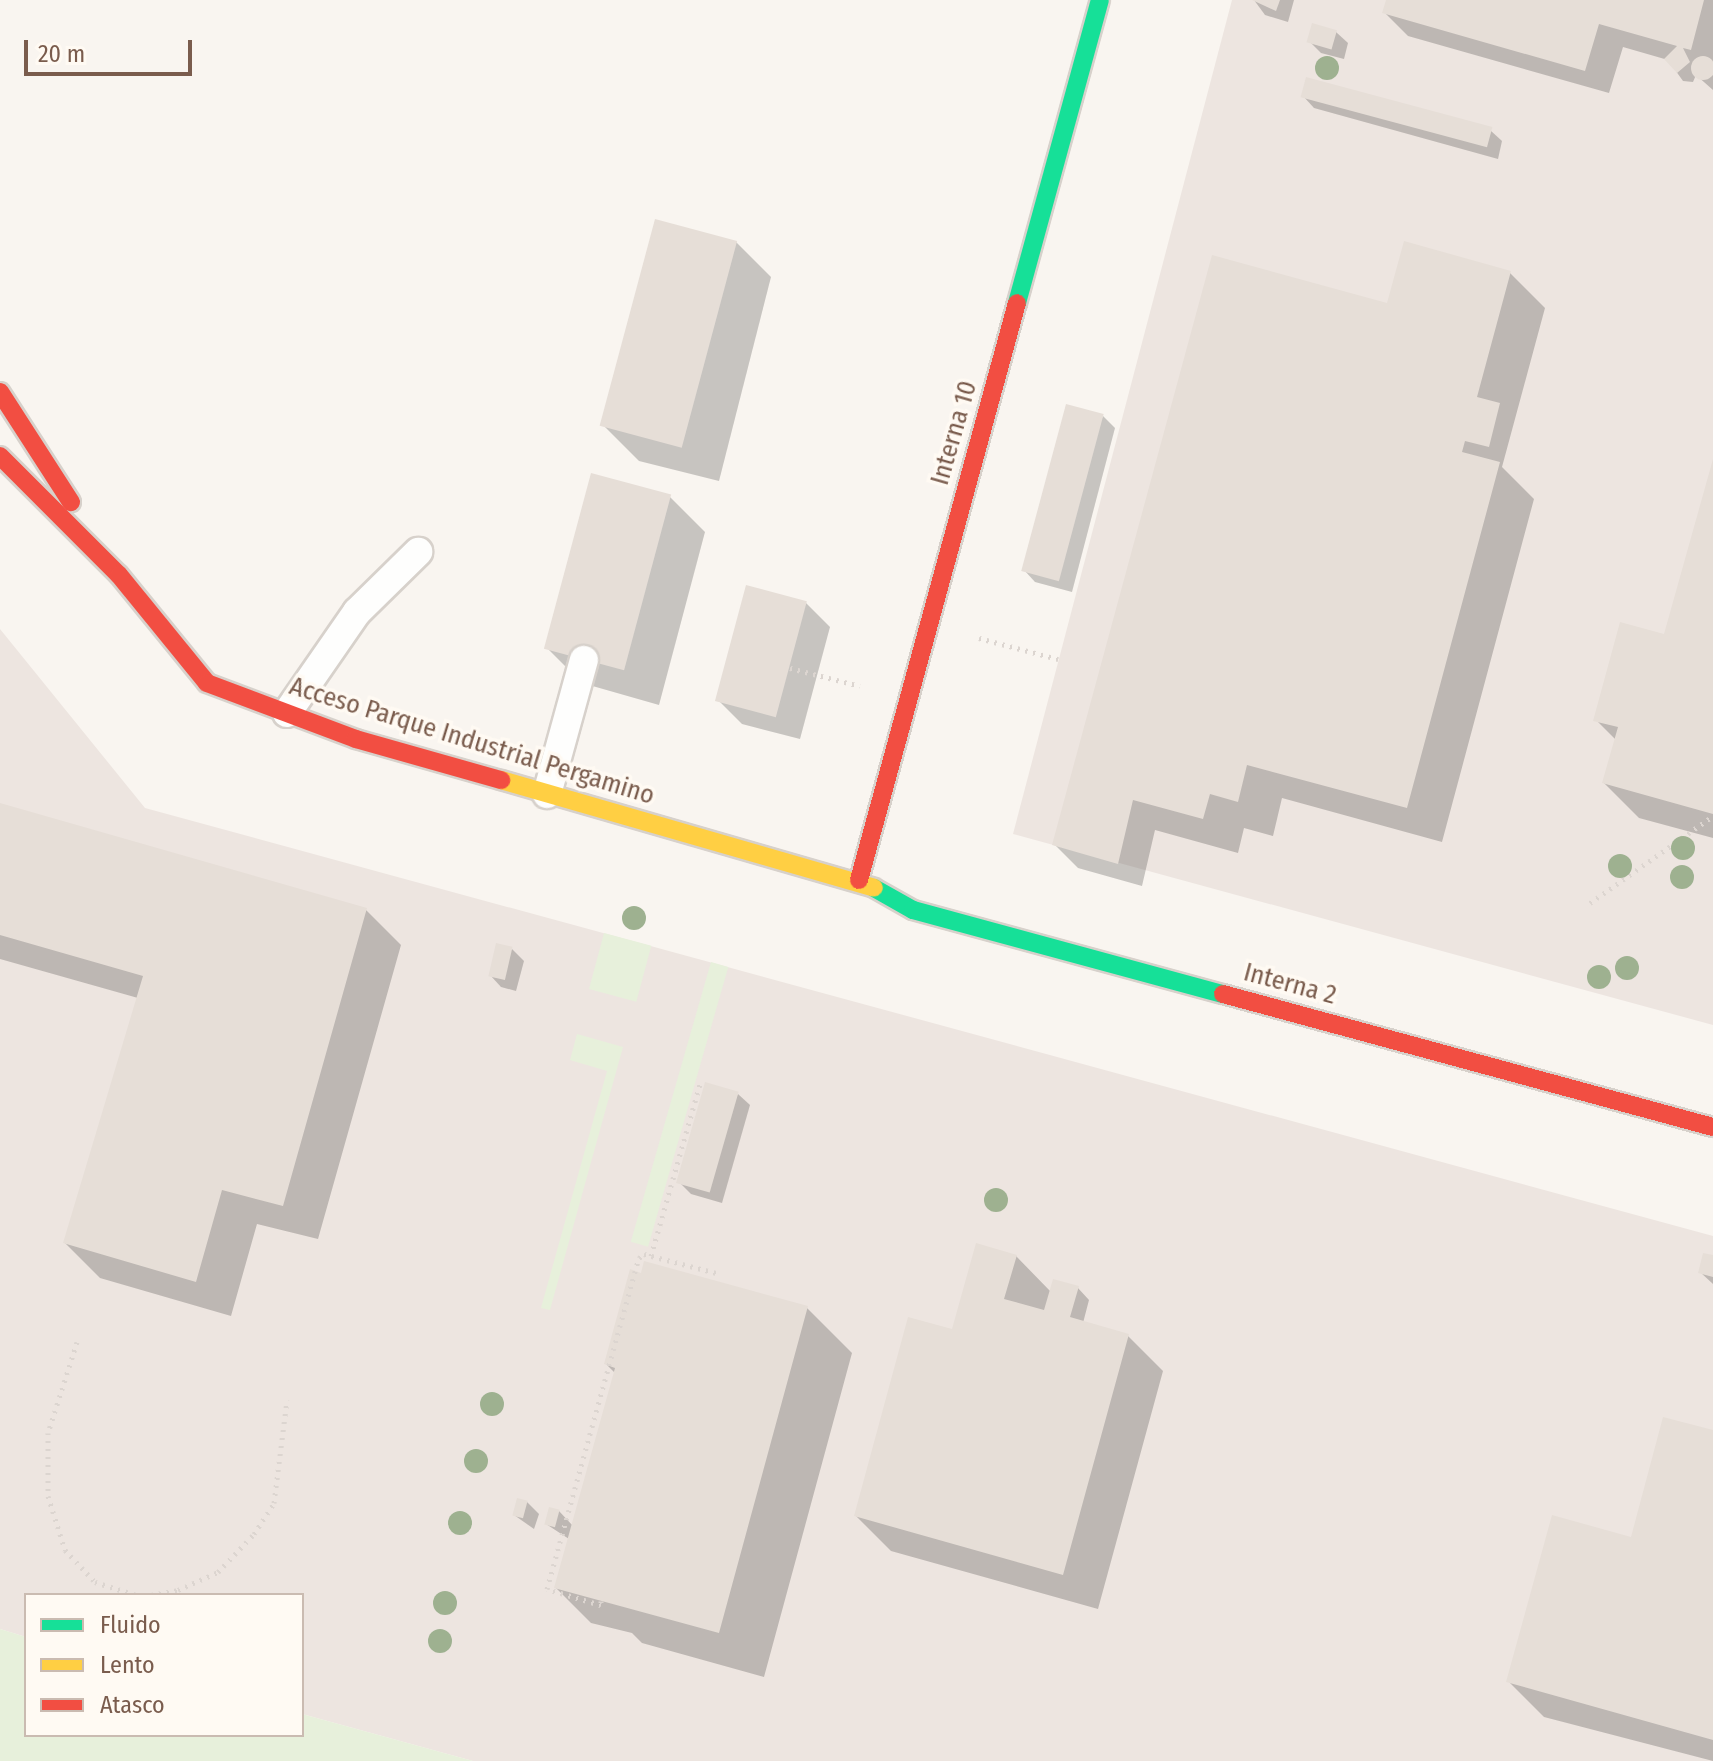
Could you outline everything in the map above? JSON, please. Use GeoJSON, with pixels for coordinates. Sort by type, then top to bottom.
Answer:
{"type":"FeatureCollection","features":[{"type":"Feature","properties":{"kind":"street","name":"Interna 10"},"geometry":{"type":"LineString","coordinates":[[859,880],[1100,0]]}},
{"type":"Feature","properties":{"kind":"street","name":"Acceso Parque Industrial Pergamino"},"geometry":{"type":"LineString","coordinates":[[0,392],[119,575]]}},
{"type":"Feature","properties":{"kind":"street","name":"Acceso Parque Industrial Pergamino"},"geometry":{"type":"LineString","coordinates":[[0,456],[119,575],[207,683],[287,713],[547,794],[859,880]]}},
{"type":"Feature","properties":{"kind":"street","name":"Interna 2"},"geometry":{"type":"LineString","coordinates":[[859,880],[913,910],[1713,1127]]}},
{"type":"Feature","properties":{"kind":"lane"},"geometry":{"type":"LineString","coordinates":[[287,713],[357,612],[418,552]]}},
{"type":"Feature","properties":{"kind":"lane"},"geometry":{"type":"LineString","coordinates":[[547,794],[584,660]]}},
{"type":"Feature","properties":{"kind":"path"},"geometry":{"type":"LineString","coordinates":[[927,625],[1058,659]]}},
{"type":"Feature","properties":{"kind":"path"},"geometry":{"type":"LineString","coordinates":[[790,668],[907,699]]}},
{"type":"Feature","properties":{"kind":"path"},"geometry":{"type":"LineString","coordinates":[[1590,903],[1713,816]]}},
{"type":"Feature","properties":{"kind":"path"},"geometry":{"type":"LineString","coordinates":[[651,1256],[701,1081]]}},
{"type":"Feature","properties":{"kind":"path"},"geometry":{"type":"LineString","coordinates":[[601,1601],[601,1605],[547,1589],[639,1258],[651,1256],[720,1274]]}},
{"type":"Feature","properties":{"kind":"path"},"geometry":{"type":"LineString","coordinates":[[77,1342],[48,1433],[48,1496],[65,1550],[95,1582],[130,1593]]}},
{"type":"Feature","properties":{"kind":"path"},"geometry":{"type":"LineString","coordinates":[[162,1593],[178,1590],[218,1572],[254,1534],[274,1503],[287,1400]]}},
{"type":"Feature","properties":{"kind":"shaded area"},"geometry":{"type":"Polygon","coordinates":[[[1232,0],[1713,0],[1713,1025],[1013,834],[1232,0]]]}},
{"type":"Feature","properties":{"kind":"shaded area"},"geometry":{"type":"Polygon","coordinates":[[[0,629],[145,808],[1713,1236],[1713,1761],[473,1761],[304,1715],[304,1593],[24,1593],[24,1636],[0,1629],[0,629]]]}},
{"type":"Feature","properties":{"kind":"green space"},"geometry":{"type":"Polygon","coordinates":[[[604,933],[651,946],[636,1002],[589,989],[604,933]]]}},
{"type":"Feature","properties":{"kind":"green space"},"geometry":{"type":"Polygon","coordinates":[[[711,962],[728,967],[648,1247],[631,1242],[711,962]]]}},
{"type":"Feature","properties":{"kind":"green space"},"geometry":{"type":"Polygon","coordinates":[[[577,1034],[623,1047],[550,1310],[541,1308],[607,1071],[570,1060],[577,1034]]]}},
{"type":"Feature","properties":{"kind":"green space"},"geometry":{"type":"Polygon","coordinates":[[[0,1629],[24,1636],[24,1737],[304,1737],[304,1715],[473,1761],[0,1761],[0,1629]]]}},
{"type":"Feature","properties":{"kind":"building"},"geometry":{"type":"Polygon","coordinates":[[[1252,0],[1280,0],[1276,11],[1252,0]]]}},
{"type":"Feature","properties":{"kind":"building"},"geometry":{"type":"Polygon","coordinates":[[[1386,0],[1704,0],[1691,50],[1683,48],[1690,62],[1677,73],[1664,59],[1677,46],[1599,24],[1585,71],[1382,13],[1386,0]]]}},
{"type":"Feature","properties":{"kind":"building"},"geometry":{"type":"Polygon","coordinates":[[[1312,23],[1337,30],[1331,49],[1306,42],[1312,23]]]}},
{"type":"Feature","properties":{"kind":"building"},"geometry":{"type":"Polygon","coordinates":[[[1703,56],[1712,59],[1712,77],[1703,80],[1694,77],[1691,68],[1694,59],[1703,56]]]}},
{"type":"Feature","properties":{"kind":"building"},"geometry":{"type":"Polygon","coordinates":[[[1306,77],[1492,127],[1487,147],[1301,97],[1306,77]]]}},
{"type":"Feature","properties":{"kind":"building"},"geometry":{"type":"Polygon","coordinates":[[[655,219],[737,241],[682,448],[600,426],[655,219]]]}},
{"type":"Feature","properties":{"kind":"building"},"geometry":{"type":"Polygon","coordinates":[[[1404,241],[1511,271],[1477,397],[1500,403],[1489,447],[1465,441],[1462,452],[1500,462],[1407,808],[1247,765],[1238,802],[1210,794],[1203,819],[1133,800],[1118,864],[1052,845],[1212,255],[1387,303],[1404,241]]]}},
{"type":"Feature","properties":{"kind":"building"},"geometry":{"type":"Polygon","coordinates":[[[1066,404],[1104,414],[1059,581],[1021,571],[1066,404]]]}},
{"type":"Feature","properties":{"kind":"building"},"geometry":{"type":"Polygon","coordinates":[[[1713,459],[1713,814],[1602,783],[1618,727],[1593,721],[1620,622],[1664,634],[1713,459]]]}},
{"type":"Feature","properties":{"kind":"building"},"geometry":{"type":"Polygon","coordinates":[[[591,473],[671,494],[624,670],[544,649],[591,473]]]}},
{"type":"Feature","properties":{"kind":"building"},"geometry":{"type":"Polygon","coordinates":[[[746,585],[807,601],[776,717],[715,701],[746,585]]]}},
{"type":"Feature","properties":{"kind":"building"},"geometry":{"type":"Polygon","coordinates":[[[0,803],[367,908],[283,1206],[222,1190],[196,1282],[63,1243],[143,976],[0,935],[0,803]]]}},
{"type":"Feature","properties":{"kind":"building"},"geometry":{"type":"Polygon","coordinates":[[[496,943],[513,947],[505,980],[488,976],[496,943]]]}},
{"type":"Feature","properties":{"kind":"building"},"geometry":{"type":"Polygon","coordinates":[[[705,1082],[739,1092],[710,1193],[676,1183],[705,1082]]]}},
{"type":"Feature","properties":{"kind":"building"},"geometry":{"type":"Polygon","coordinates":[[[976,1243],[1017,1255],[1004,1299],[1044,1310],[1053,1279],[1079,1286],[1070,1317],[1129,1334],[1063,1575],[854,1516],[908,1317],[952,1329],[976,1243]]]}},
{"type":"Feature","properties":{"kind":"building"},"geometry":{"type":"Polygon","coordinates":[[[1703,1253],[1713,1255],[1713,1277],[1698,1273],[1703,1253]]]}},
{"type":"Feature","properties":{"kind":"building"},"geometry":{"type":"Polygon","coordinates":[[[644,1261],[808,1306],[719,1633],[554,1588],[615,1368],[604,1364],[630,1269],[641,1273],[644,1261]]]}},
{"type":"Feature","properties":{"kind":"building"},"geometry":{"type":"Polygon","coordinates":[[[1663,1417],[1713,1430],[1713,1740],[1506,1682],[1552,1515],[1631,1537],[1663,1417]]]}},
{"type":"Feature","properties":{"kind":"building"},"geometry":{"type":"Polygon","coordinates":[[[517,1498],[528,1501],[523,1518],[512,1515],[517,1498]]]}},
{"type":"Feature","properties":{"kind":"building"},"geometry":{"type":"Polygon","coordinates":[[[549,1507],[560,1510],[555,1527],[544,1524],[549,1507]]]}},
{"type":"Feature","properties":{"kind":"traffic: fast"},"geometry":{"type":"LineString","coordinates":[[1017,303],[1100,0]]}},
{"type":"Feature","properties":{"kind":"traffic: fast"},"geometry":{"type":"LineString","coordinates":[[874,888],[913,910],[1223,994]]}},
{"type":"Feature","properties":{"kind":"traffic: slow"},"geometry":{"type":"LineString","coordinates":[[501,780],[874,888]]}},
{"type":"Feature","properties":{"kind":"traffic: jam"},"geometry":{"type":"LineString","coordinates":[[859,880],[1017,303]]}},
{"type":"Feature","properties":{"kind":"traffic: jam"},"geometry":{"type":"LineString","coordinates":[[0,392],[71,502]]}},
{"type":"Feature","properties":{"kind":"traffic: jam"},"geometry":{"type":"LineString","coordinates":[[0,456],[119,575],[207,683],[356,739],[501,780]]}},
{"type":"Feature","properties":{"kind":"traffic: jam"},"geometry":{"type":"LineString","coordinates":[[1223,994],[1713,1127]]}}]}
